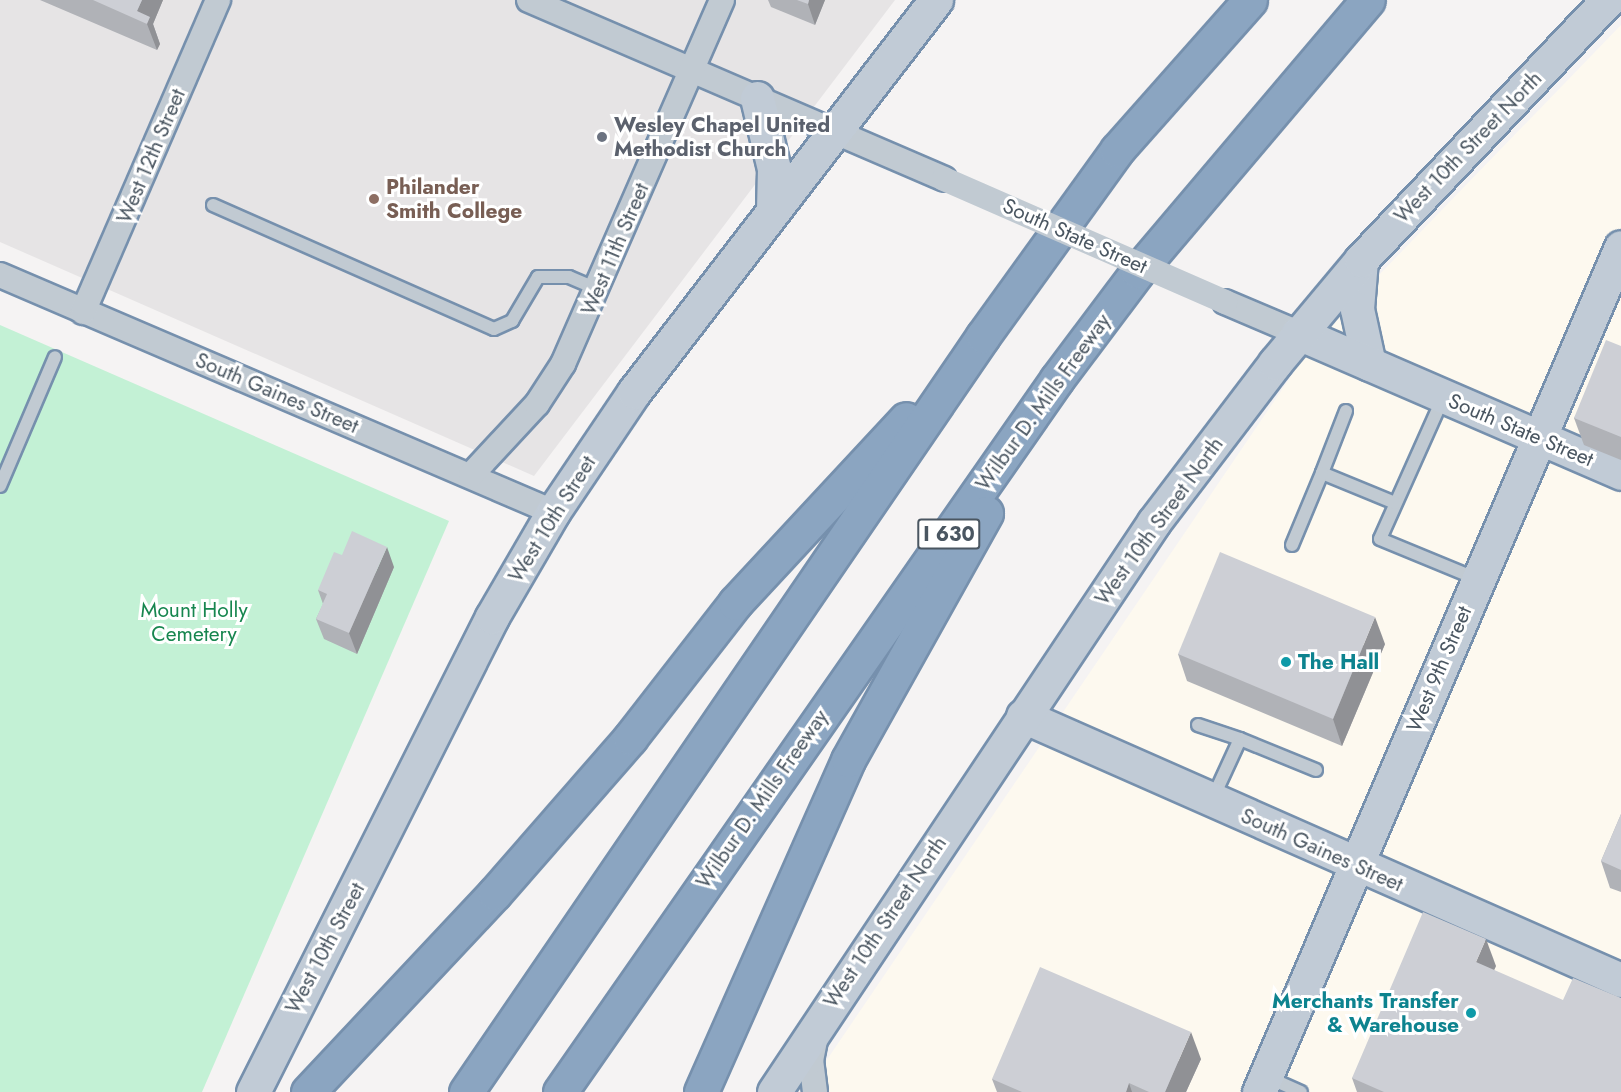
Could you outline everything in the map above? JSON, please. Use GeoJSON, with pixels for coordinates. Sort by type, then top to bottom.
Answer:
{"type":"FeatureCollection","features":[{"type":"Feature","properties":{"kind":"highway"},"geometry":{"type":"LineString","coordinates":[[466,1092],[982,336],[1117,150],[1251,0]]}},
{"type":"Feature","properties":{"kind":"highway","name":"Wilbur D. Mills Freeway"},"geometry":{"type":"LineString","coordinates":[[560,1092],[1057,379],[1145,262],[1368,0]]}},
{"type":"Feature","properties":{"kind":"highway"},"geometry":{"type":"LineString","coordinates":[[308,1092],[495,893],[630,738],[735,603],[982,336]]}},
{"type":"Feature","properties":{"kind":"highway"},"geometry":{"type":"LineString","coordinates":[[701,1092],[848,760],[1057,379]]}},
{"type":"Feature","properties":{"kind":"highway"},"geometry":{"type":"LineString","coordinates":[[575,1092],[653,956]]}},
{"type":"Feature","properties":{"kind":"main road","name":"West 10th Street"},"geometry":{"type":"LineString","coordinates":[[253,1092],[492,617],[553,512],[634,393],[936,0]]}},
{"type":"Feature","properties":{"kind":"main road","name":"West 10th Street North"},"geometry":{"type":"LineString","coordinates":[[774,1092],[1154,522],[1298,333],[1361,260],[1608,0]]}},
{"type":"Feature","properties":{"kind":"main road"},"geometry":{"type":"LineString","coordinates":[[757,98],[774,169],[773,210]]}},
{"type":"Feature","properties":{"kind":"main road","name":"West 9th Street"},"geometry":{"type":"LineString","coordinates":[[1262,1084],[1621,247]]}},
{"type":"Feature","properties":{"kind":"main road"},"geometry":{"type":"LineString","coordinates":[[1361,260],[1357,309],[1369,364]]}},
{"type":"Feature","properties":{"kind":"main road","name":"South State Street"},"geometry":{"type":"LineString","coordinates":[[1298,333],[1621,473]]}},
{"type":"Feature","properties":{"kind":"main road","name":"South Gaines Street"},"geometry":{"type":"LineString","coordinates":[[1023,716],[1355,865],[1621,980]]}},
{"type":"Feature","properties":{"kind":"street","name":"West 12th Street"},"geometry":{"type":"LineString","coordinates":[[83,312],[218,0]]}},
{"type":"Feature","properties":{"kind":"street","name":"South State Street"},"geometry":{"type":"LineString","coordinates":[[528,0],[836,131],[1298,333]]}},
{"type":"Feature","properties":{"kind":"street","name":"West 11th Street"},"geometry":{"type":"LineString","coordinates":[[471,475],[548,388],[597,289],[722,0]]}},
{"type":"Feature","properties":{"kind":"street","name":"South Gaines Street"},"geometry":{"type":"LineString","coordinates":[[0,275],[553,512]]}},
{"type":"Feature","properties":{"kind":"street"},"geometry":{"type":"LineString","coordinates":[[815,1092],[810,1061],[818,1023]]}},
{"type":"Feature","properties":{"kind":"lane"},"geometry":{"type":"LineString","coordinates":[[213,205],[494,329],[512,321],[538,277],[569,277],[597,289]]}},
{"type":"Feature","properties":{"kind":"lane"},"geometry":{"type":"LineString","coordinates":[[0,486],[55,357]]}},
{"type":"Feature","properties":{"kind":"lane"},"geometry":{"type":"LineString","coordinates":[[1444,396],[1380,539],[1478,579]]}},
{"type":"Feature","properties":{"kind":"lane"},"geometry":{"type":"LineString","coordinates":[[1292,545],[1346,411]]}},
{"type":"Feature","properties":{"kind":"lane"},"geometry":{"type":"LineString","coordinates":[[1322,472],[1395,503]]}},
{"type":"Feature","properties":{"kind":"lane"},"geometry":{"type":"LineString","coordinates":[[1198,725],[1240,739],[1316,770]]}},
{"type":"Feature","properties":{"kind":"lane"},"geometry":{"type":"LineString","coordinates":[[1211,801],[1240,739]]}},
{"type":"Feature","properties":{"kind":"lane"},"geometry":{"type":"LineString","coordinates":[[1262,1084],[1301,1092]]}},
{"type":"Feature","properties":{"kind":"shaded area","name":"Philander Smith College"},"geometry":{"type":"Polygon","coordinates":[[[0,0],[895,0],[534,476],[0,242],[0,0]]]}},
{"type":"Feature","properties":{"kind":"shaded area"},"geometry":{"type":"Polygon","coordinates":[[[1621,25],[1621,1092],[805,1092],[1315,341],[1621,25]]]}},
{"type":"Feature","properties":{"kind":"green space","name":"Mount Holly Cemetery"},"geometry":{"type":"Polygon","coordinates":[[[0,325],[449,521],[202,1092],[0,1092],[0,325]]]}},
{"type":"Feature","properties":{"kind":"building"},"geometry":{"type":"Polygon","coordinates":[[[93,0],[142,0],[137,11],[150,17],[147,24],[93,0]]]}},
{"type":"Feature","properties":{"kind":"building"},"geometry":{"type":"Polygon","coordinates":[[[797,0],[809,0],[808,4],[797,0]]]}},
{"type":"Feature","properties":{"kind":"building"},"geometry":{"type":"Polygon","coordinates":[[[1606,340],[1621,346],[1621,437],[1574,418],[1606,340]]]}},
{"type":"Feature","properties":{"kind":"building"},"geometry":{"type":"Polygon","coordinates":[[[352,531],[387,547],[349,633],[316,619],[327,594],[318,590],[334,552],[342,555],[352,531]]]}},
{"type":"Feature","properties":{"kind":"building","name":"The Hall"},"geometry":{"type":"Polygon","coordinates":[[[1220,552],[1375,617],[1333,719],[1178,654],[1220,552]]]}},
{"type":"Feature","properties":{"kind":"building"},"geometry":{"type":"Polygon","coordinates":[[[1621,814],[1621,870],[1601,861],[1621,814]]]}},
{"type":"Feature","properties":{"kind":"building","name":"Merchants Transfer & Warehouse"},"geometry":{"type":"Polygon","coordinates":[[[1423,912],[1486,939],[1476,962],[1563,1000],[1573,978],[1621,998],[1621,1092],[1384,1092],[1352,1078],[1423,912]]]}},
{"type":"Feature","properties":{"kind":"building"},"geometry":{"type":"Polygon","coordinates":[[[1040,967],[1191,1032],[1165,1092],[1149,1092],[1129,1083],[1126,1092],[1022,1092],[992,1079],[1040,967]]]}},
{"type":"Feature","properties":{"kind":"place","name":"Wesley Chapel United Methodist Church"},"geometry":{"type":"Point","coordinates":[602,137]}},
{"type":"Feature","properties":{"kind":"place","name":"Philander Smith College"},"geometry":{"type":"Point","coordinates":[374,199]}},
{"type":"Feature","properties":{"kind":"place","name":"The Hall"},"geometry":{"type":"Point","coordinates":[1286,662]}},
{"type":"Feature","properties":{"kind":"place","name":"Merchants Transfer & Warehouse"},"geometry":{"type":"Point","coordinates":[1471,1013]}}]}
